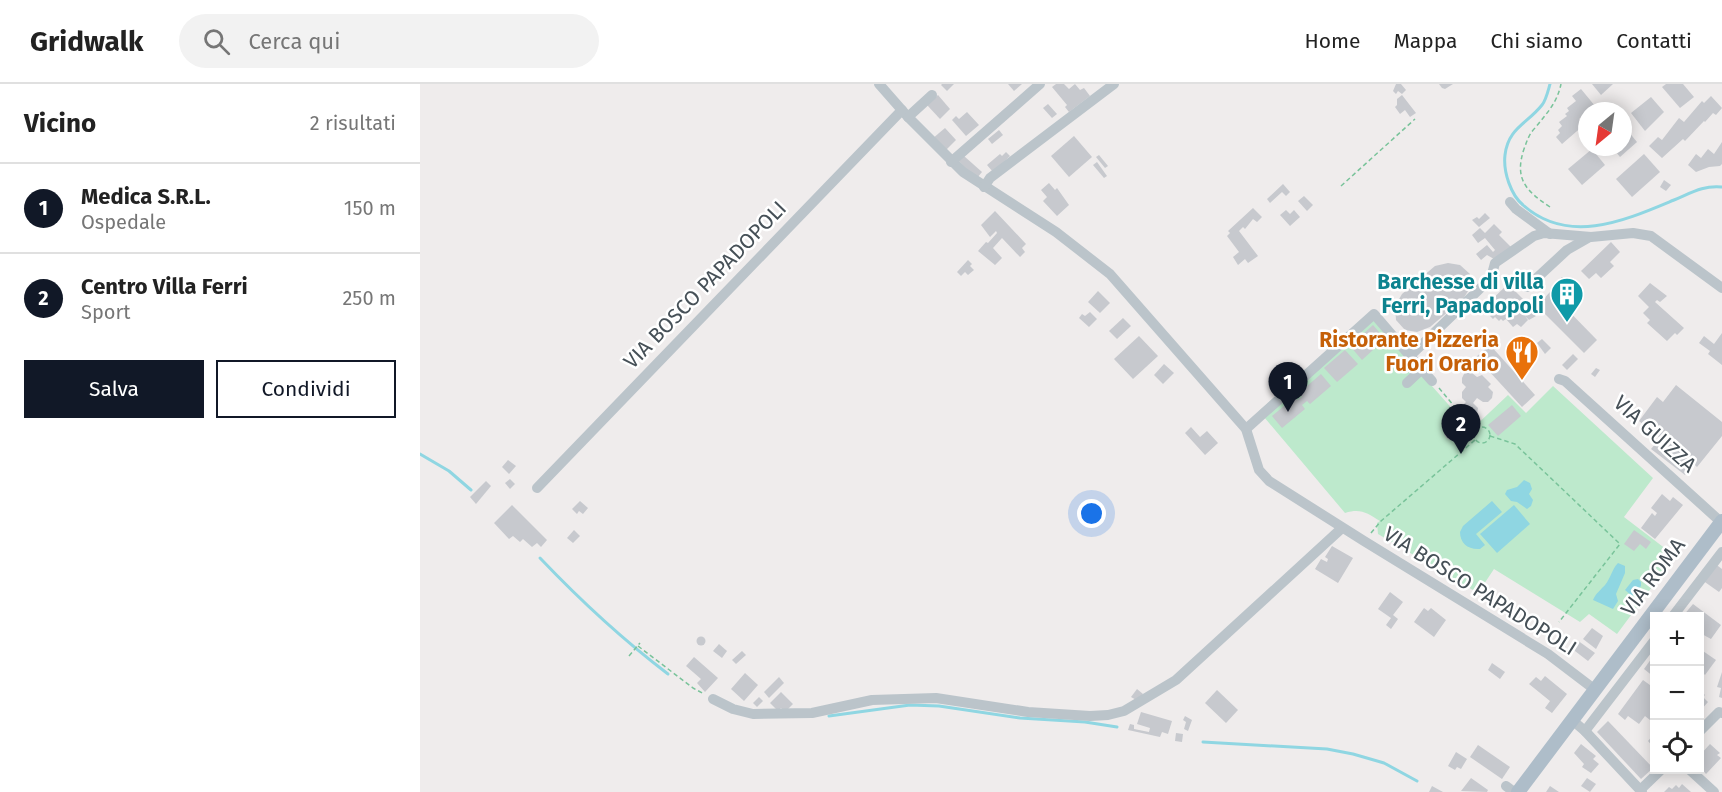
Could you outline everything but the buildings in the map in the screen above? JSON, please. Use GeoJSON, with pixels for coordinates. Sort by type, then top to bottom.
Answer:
{"type":"FeatureCollection","features":[{"type":"Feature","properties":{"kind":"main road","name":"VIA ROMA"},"geometry":{"type":"LineString","coordinates":[[1513,790],[1533,771],[1722,521]]}},
{"type":"Feature","properties":{"kind":"street","name":"VIA BOSCO PAPADOPOLI"},"geometry":{"type":"LineString","coordinates":[[879,84],[951,162],[984,187],[1056,232],[1110,274],[1246,429],[1256,463],[1264,476],[1342,528],[1548,654],[1594,689]]}},
{"type":"Feature","properties":{"kind":"street"},"geometry":{"type":"LineString","coordinates":[[951,162],[1040,84]]}},
{"type":"Feature","properties":{"kind":"street"},"geometry":{"type":"LineString","coordinates":[[984,187],[990,178],[1114,84]]}},
{"type":"Feature","properties":{"kind":"street"},"geometry":{"type":"LineString","coordinates":[[905,114],[932,95]]}},
{"type":"Feature","properties":{"kind":"street","name":"VIA BOSCO PAPADOPOLI"},"geometry":{"type":"LineString","coordinates":[[537,488],[905,114]]}},
{"type":"Feature","properties":{"kind":"street"},"geometry":{"type":"LineString","coordinates":[[1510,202],[1516,210],[1550,234]]}},
{"type":"Feature","properties":{"kind":"street"},"geometry":{"type":"LineString","coordinates":[[1410,356],[1491,278],[1495,263],[1534,236],[1544,233],[1591,237],[1633,233],[1651,236],[1722,288]]}},
{"type":"Feature","properties":{"kind":"street"},"geometry":{"type":"LineString","coordinates":[[1527,287],[1567,250],[1591,237]]}},
{"type":"Feature","properties":{"kind":"street"},"geometry":{"type":"LineString","coordinates":[[1246,429],[1374,314],[1432,381]]}},
{"type":"Feature","properties":{"kind":"street"},"geometry":{"type":"LineString","coordinates":[[1407,383],[1422,369]]}},
{"type":"Feature","properties":{"kind":"street","name":"VIA GUIZZA"},"geometry":{"type":"LineString","coordinates":[[1559,379],[1565,381],[1722,521]]}},
{"type":"Feature","properties":{"kind":"street"},"geometry":{"type":"LineString","coordinates":[[713,699],[733,709],[753,714],[812,713],[872,700],[936,698],[1028,712],[1090,716],[1124,711],[1176,680],[1342,528]]}},
{"type":"Feature","properties":{"kind":"street","name":"VIA ROMA"},"geometry":{"type":"LineString","coordinates":[[1676,612],[1722,552]]}},
{"type":"Feature","properties":{"kind":"street","name":"VIA ROMA"},"geometry":{"type":"LineString","coordinates":[[1585,731],[1650,645]]}},
{"type":"Feature","properties":{"kind":"street"},"geometry":{"type":"LineString","coordinates":[[1617,659],[1632,670]]}},
{"type":"Feature","properties":{"kind":"street"},"geometry":{"type":"LineString","coordinates":[[1704,727],[1719,712],[1722,713]]}},
{"type":"Feature","properties":{"kind":"street"},"geometry":{"type":"LineString","coordinates":[[1572,720],[1641,791],[1657,774]]}},
{"type":"Feature","properties":{"kind":"street"},"geometry":{"type":"LineString","coordinates":[[1694,774],[1714,792]]}},
{"type":"Feature","properties":{"kind":"path"},"geometry":{"type":"LineString","coordinates":[[1550,207],[1530,192],[1523,183],[1520,172],[1521,160],[1533,130],[1551,110],[1559,96],[1561,84]]}},
{"type":"Feature","properties":{"kind":"path"},"geometry":{"type":"LineString","coordinates":[[1341,186],[1415,119]]}},
{"type":"Feature","properties":{"kind":"path"},"geometry":{"type":"LineString","coordinates":[[1364,541],[1381,521],[1475,440],[1475,431],[1432,381]]}},
{"type":"Feature","properties":{"kind":"path"},"geometry":{"type":"LineString","coordinates":[[1475,431],[1484,428],[1490,436],[1515,444],[1620,544],[1559,622]]}},
{"type":"Feature","properties":{"kind":"path"},"geometry":{"type":"LineString","coordinates":[[1475,440],[1484,443],[1490,436]]}},
{"type":"Feature","properties":{"kind":"path"},"geometry":{"type":"LineString","coordinates":[[629,656],[640,643]]}},
{"type":"Feature","properties":{"kind":"path"},"geometry":{"type":"LineString","coordinates":[[638,646],[693,688],[713,699]]}},
{"type":"Feature","properties":{"kind":"green space"},"geometry":{"type":"Polygon","coordinates":[[[1368,314],[1471,430],[1508,395],[1526,413],[1553,386],[1653,478],[1624,517],[1675,556],[1617,634],[1589,614],[1580,622],[1494,569],[1478,593],[1378,534],[1377,523],[1380,521],[1364,512],[1345,513],[1259,411],[1368,314]]]}},
{"type":"Feature","properties":{"kind":"water"},"geometry":{"type":"Polygon","coordinates":[[[1524,480],[1530,483],[1532,489],[1529,494],[1533,500],[1527,509],[1511,501],[1505,494],[1507,490],[1517,487],[1524,480]]]}},
{"type":"Feature","properties":{"kind":"water"},"geometry":{"type":"Polygon","coordinates":[[[1492,501],[1502,512],[1476,534],[1485,545],[1480,549],[1468,547],[1460,536],[1463,526],[1492,501]]]}},
{"type":"Feature","properties":{"kind":"water"},"geometry":{"type":"Polygon","coordinates":[[[1514,505],[1530,524],[1497,553],[1480,534],[1514,505]]]}},
{"type":"Feature","properties":{"kind":"water"},"geometry":{"type":"Polygon","coordinates":[[[1618,563],[1625,566],[1625,573],[1616,594],[1618,601],[1613,609],[1593,600],[1607,583],[1618,563]]]}},
{"type":"Feature","properties":{"kind":"water"},"geometry":{"type":"Polygon","coordinates":[[[1638,579],[1641,586],[1632,596],[1625,590],[1633,580],[1638,579]]]}},
{"type":"Feature","properties":{"kind":"waterway"},"geometry":{"type":"LineString","coordinates":[[1550,84],[1542,105],[1510,138],[1505,155],[1507,176],[1515,195],[1523,205],[1541,217],[1559,224],[1578,227],[1598,225],[1637,215],[1697,190],[1722,187]]}},
{"type":"Feature","properties":{"kind":"waterway"},"geometry":{"type":"LineString","coordinates":[[420,454],[449,471],[471,490]]}},
{"type":"Feature","properties":{"kind":"waterway"},"geometry":{"type":"LineString","coordinates":[[540,558],[602,619],[668,674]]}},
{"type":"Feature","properties":{"kind":"waterway"},"geometry":{"type":"LineString","coordinates":[[829,716],[910,705],[939,706],[1020,718],[1085,722],[1117,727]]}},
{"type":"Feature","properties":{"kind":"waterway"},"geometry":{"type":"LineString","coordinates":[[1203,742],[1327,749],[1384,763],[1417,781]]}},
{"type":"Feature","properties":{"kind":"place","name":"Barchesse di villa Ferri, Papadopoli"},"geometry":{"type":"Point","coordinates":[1567,323]}},
{"type":"Feature","properties":{"kind":"place","name":"Ristorante Pizzeria Fuori Orario"},"geometry":{"type":"Point","coordinates":[1522,381]}},
{"type":"Feature","properties":{"kind":"place","name":"Medica S.R.L."},"geometry":{"type":"Point","coordinates":[1288,412]}},
{"type":"Feature","properties":{"kind":"place","name":"Centro Villa Ferri"},"geometry":{"type":"Point","coordinates":[1461,454]}}]}
